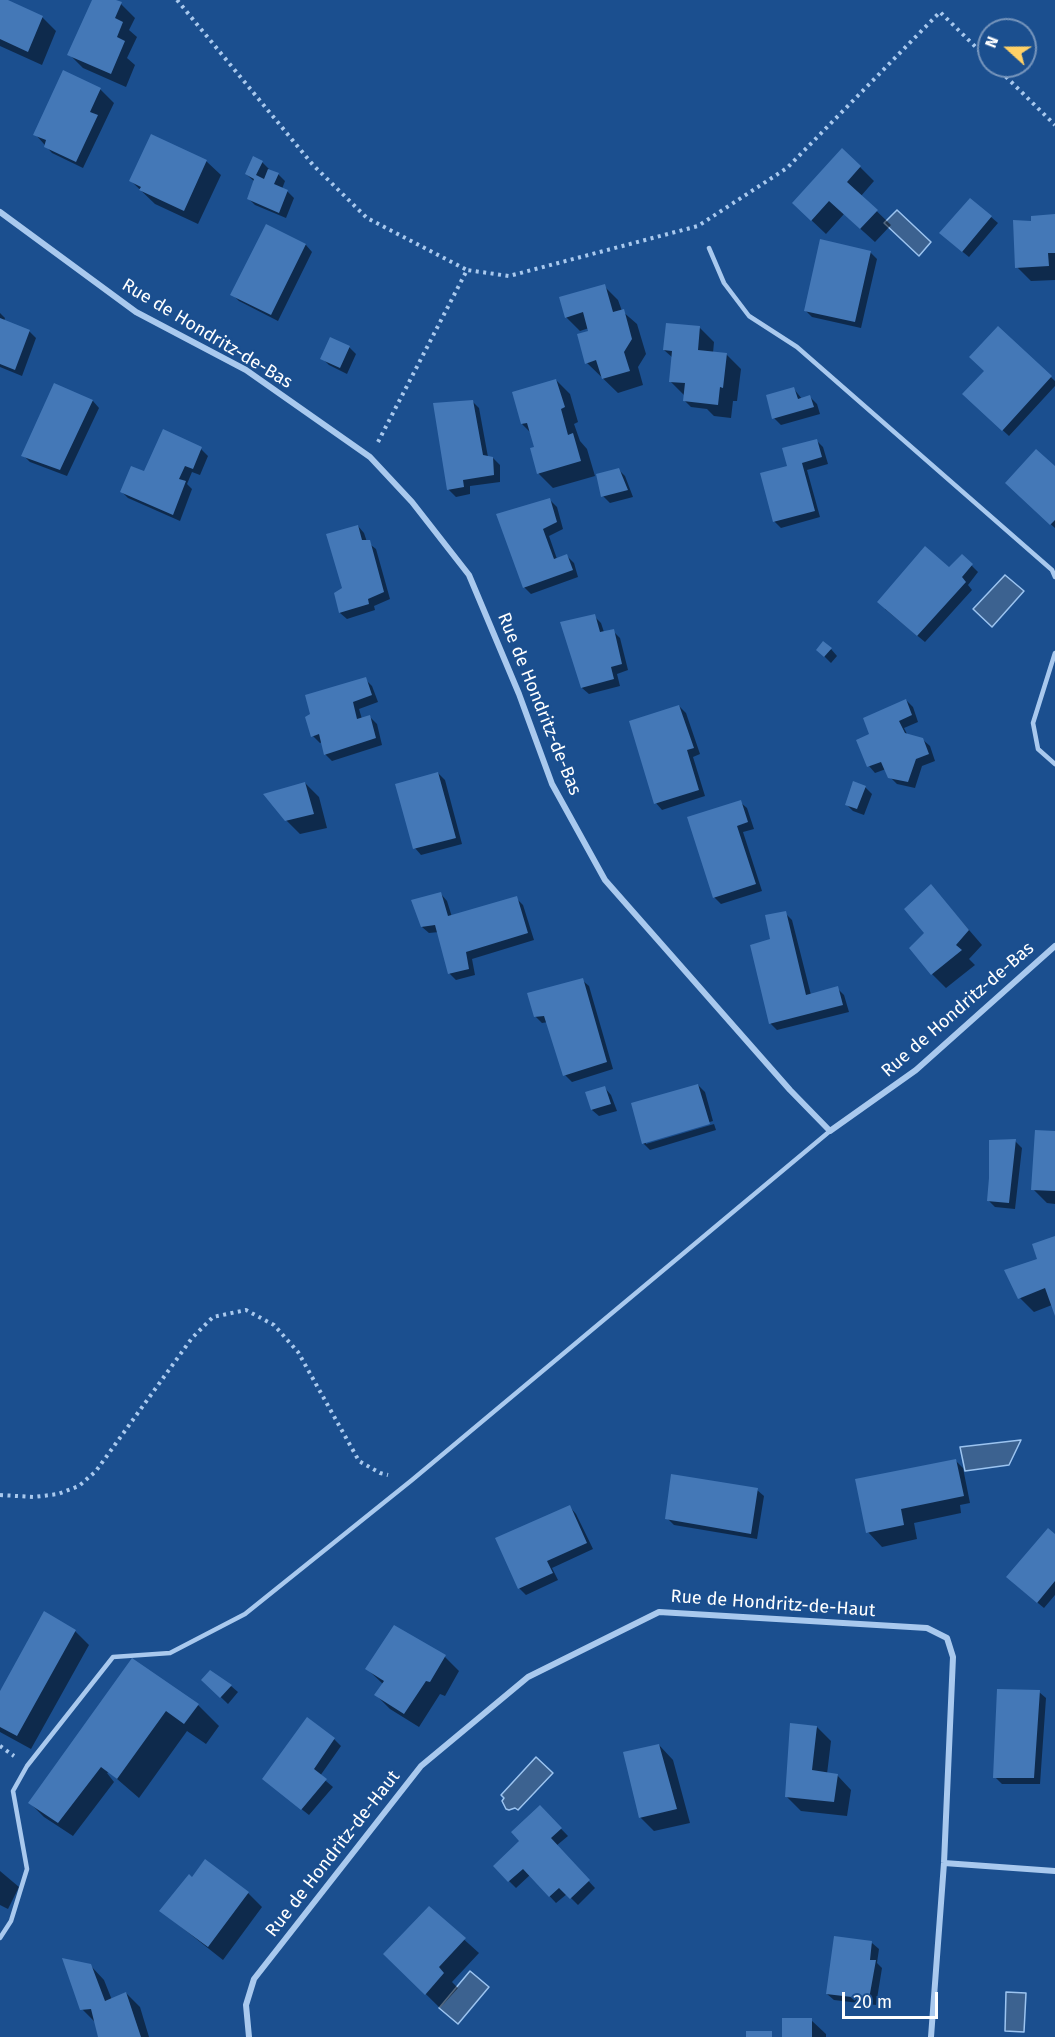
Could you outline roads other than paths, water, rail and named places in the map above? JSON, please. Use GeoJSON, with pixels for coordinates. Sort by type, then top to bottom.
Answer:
{"type":"FeatureCollection","features":[{"type":"Feature","properties":{"kind":"street","name":"Rue de Hondritz-de-Bas"},"geometry":{"type":"LineString","coordinates":[[0,212],[136,312],[246,370],[370,457],[412,502],[469,575],[519,694],[552,784],[605,880],[790,1090],[830,1131],[916,1070],[1055,946]]}},
{"type":"Feature","properties":{"kind":"street","name":"Rue de Hondritz-de-Haut"},"geometry":{"type":"LineString","coordinates":[[249,2037],[246,2005],[254,1979],[421,1766],[528,1677],[659,1612],[927,1628],[947,1638],[953,1657],[944,1863],[931,2037]]}},
{"type":"Feature","properties":{"kind":"street"},"geometry":{"type":"LineString","coordinates":[[944,1863],[1055,1871]]}},
{"type":"Feature","properties":{"kind":"lane"},"geometry":{"type":"LineString","coordinates":[[709,248],[724,283],[749,316],[797,347],[1052,570],[1055,576]]}},
{"type":"Feature","properties":{"kind":"lane"},"geometry":{"type":"LineString","coordinates":[[1055,654],[1033,723],[1038,749],[1055,764]]}},
{"type":"Feature","properties":{"kind":"lane"},"geometry":{"type":"LineString","coordinates":[[0,1938],[11,1922],[27,1869],[13,1791],[27,1766],[113,1657],[170,1653],[245,1614],[412,1480],[830,1131]]}},
{"type":"Feature","properties":{"kind":"water"},"geometry":{"type":"Polygon","coordinates":[[[897,210],[931,242],[919,256],[884,223],[897,210]]]}},
{"type":"Feature","properties":{"kind":"water"},"geometry":{"type":"Polygon","coordinates":[[[1005,575],[1024,591],[992,627],[973,609],[1005,575]]]}},
{"type":"Feature","properties":{"kind":"water"},"geometry":{"type":"Polygon","coordinates":[[[1021,1440],[1009,1465],[965,1471],[960,1447],[1021,1440]]]}},
{"type":"Feature","properties":{"kind":"water"},"geometry":{"type":"Polygon","coordinates":[[[536,1757],[553,1773],[518,1810],[506,1809],[502,1801],[504,1798],[501,1795],[536,1757]]]}},
{"type":"Feature","properties":{"kind":"water"},"geometry":{"type":"Polygon","coordinates":[[[470,1971],[489,1987],[458,2024],[439,2008],[470,1971]]]}},
{"type":"Feature","properties":{"kind":"water"},"geometry":{"type":"Polygon","coordinates":[[[1006,1992],[1026,1993],[1024,2032],[1005,2031],[1006,1992]]]}}]}
